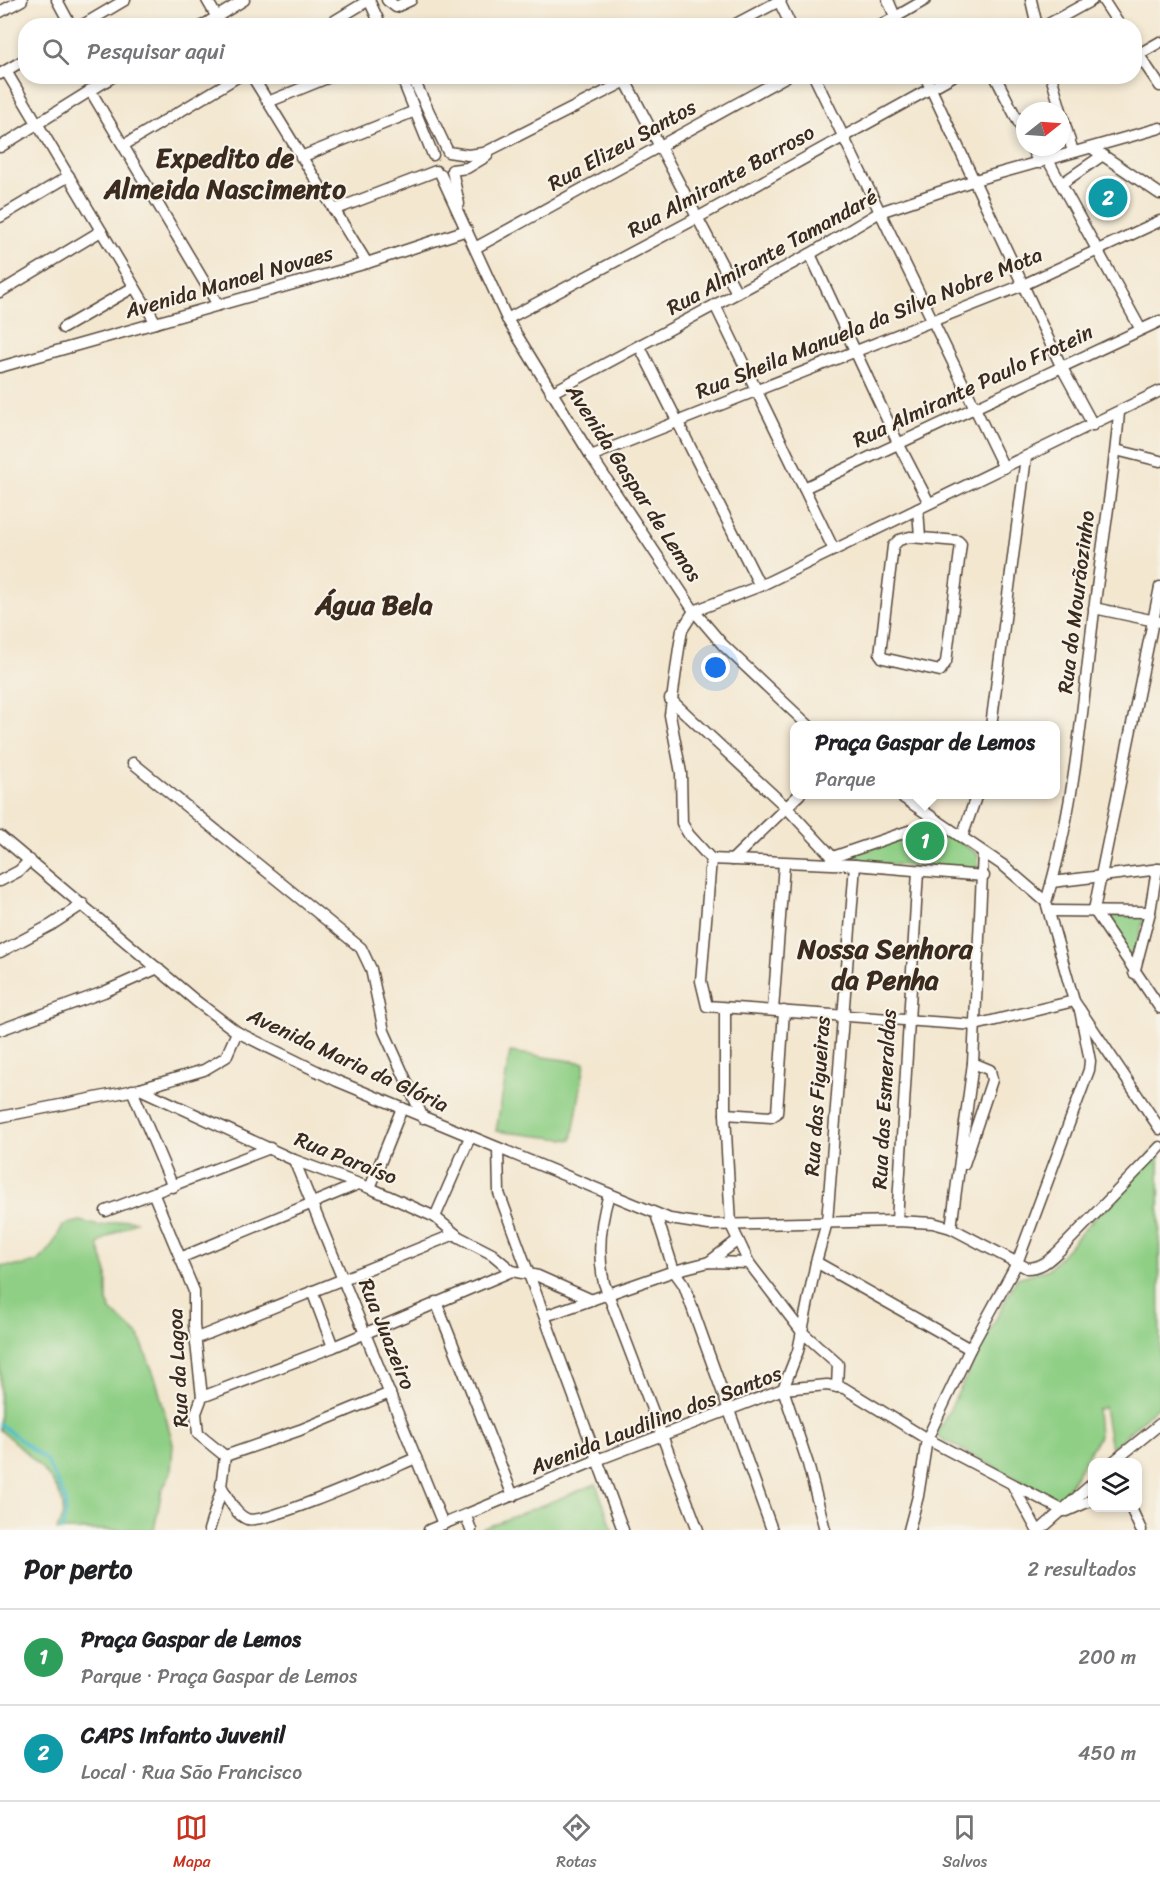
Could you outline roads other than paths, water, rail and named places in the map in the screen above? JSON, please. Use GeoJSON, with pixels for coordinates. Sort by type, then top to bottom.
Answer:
{"type":"FeatureCollection","features":[{"type":"Feature","properties":{"kind":"street"},"geometry":{"type":"LineString","coordinates":[[0,12],[22,0]]}},
{"type":"Feature","properties":{"kind":"street"},"geometry":{"type":"LineString","coordinates":[[57,0],[67,18]]}},
{"type":"Feature","properties":{"kind":"street"},"geometry":{"type":"LineString","coordinates":[[95,18],[125,0]]}},
{"type":"Feature","properties":{"kind":"street"},"geometry":{"type":"LineString","coordinates":[[207,0],[218,18]]}},
{"type":"Feature","properties":{"kind":"street"},"geometry":{"type":"LineString","coordinates":[[223,18],[244,0]]}},
{"type":"Feature","properties":{"kind":"street"},"geometry":{"type":"LineString","coordinates":[[339,18],[369,0],[377,18]]}},
{"type":"Feature","properties":{"kind":"street"},"geometry":{"type":"LineString","coordinates":[[387,0],[394,7],[411,0]]}},
{"type":"Feature","properties":{"kind":"street"},"geometry":{"type":"LineString","coordinates":[[747,18],[780,0],[788,18]]}},
{"type":"Feature","properties":{"kind":"street"},"geometry":{"type":"LineString","coordinates":[[888,0],[896,18]]}},
{"type":"Feature","properties":{"kind":"street"},"geometry":{"type":"LineString","coordinates":[[901,18],[925,0]]}},
{"type":"Feature","properties":{"kind":"street"},"geometry":{"type":"LineString","coordinates":[[1031,0],[1035,18]]}},
{"type":"Feature","properties":{"kind":"street"},"geometry":{"type":"LineString","coordinates":[[1060,18],[1092,0]]}},
{"type":"Feature","properties":{"kind":"street"},"geometry":{"type":"LineString","coordinates":[[1103,0],[1115,18]]}},
{"type":"Feature","properties":{"kind":"street"},"geometry":{"type":"LineString","coordinates":[[1142,49],[1160,42]]}},
{"type":"Feature","properties":{"kind":"street"},"geometry":{"type":"LineString","coordinates":[[1142,59],[1160,86]]}},
{"type":"Feature","properties":{"kind":"street"},"geometry":{"type":"LineString","coordinates":[[18,64],[3,72],[38,124],[156,323]]}},
{"type":"Feature","properties":{"kind":"street"},"geometry":{"type":"LineString","coordinates":[[0,147],[100,84]]}},
{"type":"Feature","properties":{"kind":"street"},"geometry":{"type":"LineString","coordinates":[[124,145],[226,84]]}},
{"type":"Feature","properties":{"kind":"street"},"geometry":{"type":"LineString","coordinates":[[257,84],[367,262]]}},
{"type":"Feature","properties":{"kind":"street"},"geometry":{"type":"LineString","coordinates":[[268,102],[312,84]]}},
{"type":"Feature","properties":{"kind":"street"},"geometry":{"type":"LineString","coordinates":[[404,84],[433,154],[432,165],[443,172]]}},
{"type":"Feature","properties":{"kind":"street"},"geometry":{"type":"LineString","coordinates":[[416,84],[454,163],[443,172]]}},
{"type":"Feature","properties":{"kind":"street"},"geometry":{"type":"LineString","coordinates":[[433,154],[442,150],[477,155],[510,141],[621,84]]}},
{"type":"Feature","properties":{"kind":"street"},"geometry":{"type":"LineString","coordinates":[[633,84],[659,147],[737,293]]}},
{"type":"Feature","properties":{"kind":"street","name":"Rua Elizeu Santos"},"geometry":{"type":"LineString","coordinates":[[475,249],[773,84]]}},
{"type":"Feature","properties":{"kind":"street"},"geometry":{"type":"LineString","coordinates":[[818,84],[1004,468]]}},
{"type":"Feature","properties":{"kind":"street"},"geometry":{"type":"LineString","coordinates":[[929,84],[1061,366],[1093,425]]}},
{"type":"Feature","properties":{"kind":"street","name":"Rua Almirante Barroso"},"geometry":{"type":"LineString","coordinates":[[507,319],[697,218],[842,136],[940,84]]}},
{"type":"Feature","properties":{"kind":"street"},"geometry":{"type":"LineString","coordinates":[[999,84],[1016,117]]}},
{"type":"Feature","properties":{"kind":"street"},"geometry":{"type":"LineString","coordinates":[[1053,84],[1073,152]]}},
{"type":"Feature","properties":{"kind":"street"},"geometry":{"type":"LineString","coordinates":[[90,90],[218,305]]}},
{"type":"Feature","properties":{"kind":"street"},"geometry":{"type":"LineString","coordinates":[[301,157],[415,111]]}},
{"type":"Feature","properties":{"kind":"street","name":"Rua Almirante Tamandaré"},"geometry":{"type":"LineString","coordinates":[[551,393],[810,254],[880,212],[975,180],[1160,128]]}},
{"type":"Feature","properties":{"kind":"street"},"geometry":{"type":"LineString","coordinates":[[334,210],[443,172],[467,168],[510,141]]}},
{"type":"Feature","properties":{"kind":"street"},"geometry":{"type":"LineString","coordinates":[[1092,148],[1160,194]]}},
{"type":"Feature","properties":{"kind":"street"},"geometry":{"type":"LineString","coordinates":[[1061,184],[1103,155]]}},
{"type":"Feature","properties":{"kind":"street"},"geometry":{"type":"LineString","coordinates":[[1039,156],[1061,184],[1140,328]]}},
{"type":"Feature","properties":{"kind":"street","name":"Avenida Gaspar de Lemos"},"geometry":{"type":"LineString","coordinates":[[443,172],[507,319],[591,456],[694,611],[723,645],[805,721]]}},
{"type":"Feature","properties":{"kind":"street"},"geometry":{"type":"LineString","coordinates":[[0,217],[69,176]]}},
{"type":"Feature","properties":{"kind":"street","name":"Rua Sheila Manuela da Silva Nobre Mota"},"geometry":{"type":"LineString","coordinates":[[591,456],[932,318],[1023,285],[1160,221]]}},
{"type":"Feature","properties":{"kind":"street","name":"Avenida Manoel Novaes"},"geometry":{"type":"LineString","coordinates":[[0,367],[367,262],[465,226]]}},
{"type":"Feature","properties":{"kind":"street"},"geometry":{"type":"LineString","coordinates":[[0,292],[101,231]]}},
{"type":"Feature","properties":{"kind":"street"},"geometry":{"type":"LineString","coordinates":[[810,254],[898,443],[929,502]]}},
{"type":"Feature","properties":{"kind":"street"},"geometry":{"type":"LineString","coordinates":[[63,328],[134,287]]}},
{"type":"Feature","properties":{"kind":"street"},"geometry":{"type":"LineString","coordinates":[[715,305],[834,550]]}},
{"type":"Feature","properties":{"kind":"street","name":"Rua Almirante Paulo Frotein"},"geometry":{"type":"LineString","coordinates":[[804,488],[1140,328],[1160,321]]}},
{"type":"Feature","properties":{"kind":"street"},"geometry":{"type":"LineString","coordinates":[[640,347],[675,421],[760,586]]}},
{"type":"Feature","properties":{"kind":"street"},"geometry":{"type":"LineString","coordinates":[[984,876],[855,865],[837,861],[784,864],[711,859],[689,835],[682,823],[681,773],[670,715],[670,699],[682,630],[694,611],[760,586],[1160,391]]}},
{"type":"Feature","properties":{"kind":"street","name":"Rua do Mourãozinho"},"geometry":{"type":"LineString","coordinates":[[1048,907],[1075,769],[1119,412]]}},
{"type":"Feature","properties":{"kind":"street"},"geometry":{"type":"LineString","coordinates":[[1116,450],[1160,461]]}},
{"type":"Feature","properties":{"kind":"street"},"geometry":{"type":"LineString","coordinates":[[992,721],[1026,457]]}},
{"type":"Feature","properties":{"kind":"street"},"geometry":{"type":"LineString","coordinates":[[918,509],[920,537]]}},
{"type":"Feature","properties":{"kind":"street"},"geometry":{"type":"LineString","coordinates":[[906,537],[920,537],[958,541],[962,547],[946,662],[940,671],[883,658],[879,651],[893,546],[906,537]]}},
{"type":"Feature","properties":{"kind":"street"},"geometry":{"type":"LineString","coordinates":[[1160,587],[1156,620],[1094,910],[1134,973],[1160,1008]]}},
{"type":"Feature","properties":{"kind":"street"},"geometry":{"type":"LineString","coordinates":[[1094,608],[1156,620]]}},
{"type":"Feature","properties":{"kind":"street"},"geometry":{"type":"LineString","coordinates":[[670,699],[786,807],[837,861]]}},
{"type":"Feature","properties":{"kind":"street"},"geometry":{"type":"LineString","coordinates":[[133,763],[361,948],[371,969],[384,1032],[423,1118]]}},
{"type":"Feature","properties":{"kind":"street"},"geometry":{"type":"LineString","coordinates":[[732,860],[795,799]]}},
{"type":"Feature","properties":{"kind":"street"},"geometry":{"type":"LineString","coordinates":[[904,799],[1004,866],[1048,907],[1077,1006],[1090,1061],[1089,1070],[1017,1263],[970,1349],[927,1439],[918,1496],[909,1530]]}},
{"type":"Feature","properties":{"kind":"street"},"geometry":{"type":"LineString","coordinates":[[962,837],[976,799]]}},
{"type":"Feature","properties":{"kind":"street"},"geometry":{"type":"LineString","coordinates":[[837,861],[938,821]]}},
{"type":"Feature","properties":{"kind":"street","name":"Avenida Maria da Glória"},"geometry":{"type":"LineString","coordinates":[[0,836],[237,1032],[286,1058],[423,1118],[656,1214],[696,1224],[897,1221],[933,1223],[951,1228],[1017,1263]]}},
{"type":"Feature","properties":{"kind":"street"},"geometry":{"type":"LineString","coordinates":[[951,1228],[973,1063],[984,876],[983,853]]}},
{"type":"Feature","properties":{"kind":"street"},"geometry":{"type":"LineString","coordinates":[[711,859],[701,975],[707,1006],[975,1025],[1077,1006]]}},
{"type":"Feature","properties":{"kind":"street"},"geometry":{"type":"LineString","coordinates":[[0,880],[12,875],[30,861]]}},
{"type":"Feature","properties":{"kind":"street"},"geometry":{"type":"LineString","coordinates":[[725,1114],[771,1117],[777,1113],[778,1011],[784,864]]}},
{"type":"Feature","properties":{"kind":"street","name":"Rua das Figueiras"},"geometry":{"type":"LineString","coordinates":[[783,1389],[798,1352],[816,1262],[827,1222],[855,865]]}},
{"type":"Feature","properties":{"kind":"street"},"geometry":{"type":"LineString","coordinates":[[1052,882],[1158,869],[1150,912],[1134,973]]}},
{"type":"Feature","properties":{"kind":"street","name":"Rua das Esmeraldas"},"geometry":{"type":"LineString","coordinates":[[897,1221],[918,871]]}},
{"type":"Feature","properties":{"kind":"street"},"geometry":{"type":"LineString","coordinates":[[0,952],[51,925],[83,904]]}},
{"type":"Feature","properties":{"kind":"street"},"geometry":{"type":"LineString","coordinates":[[1048,907],[1150,912]]}},
{"type":"Feature","properties":{"kind":"street"},"geometry":{"type":"LineString","coordinates":[[0,1030],[104,992],[158,968]]}},
{"type":"Feature","properties":{"kind":"street"},"geometry":{"type":"LineString","coordinates":[[1077,1006],[1160,1129]]}},
{"type":"Feature","properties":{"kind":"street"},"geometry":{"type":"LineString","coordinates":[[725,1009],[725,1114],[731,1224],[749,1263],[802,1332],[838,1364],[837,1387]]}},
{"type":"Feature","properties":{"kind":"street"},"geometry":{"type":"LineString","coordinates":[[0,1117],[136,1090],[218,1064],[226,1057],[237,1032]]}},
{"type":"Feature","properties":{"kind":"street"},"geometry":{"type":"LineString","coordinates":[[959,1175],[976,1132],[992,1080],[990,1070],[973,1063]]}},
{"type":"Feature","properties":{"kind":"street"},"geometry":{"type":"LineString","coordinates":[[136,1090],[173,1187]]}},
{"type":"Feature","properties":{"kind":"street","name":"Rua Paraíso"},"geometry":{"type":"LineString","coordinates":[[136,1090],[294,1160],[356,1185],[370,1188],[435,1217],[455,1234],[492,1254],[512,1271],[534,1275],[592,1300]]}},
{"type":"Feature","properties":{"kind":"street"},"geometry":{"type":"LineString","coordinates":[[370,1188],[402,1108]]}},
{"type":"Feature","properties":{"kind":"street"},"geometry":{"type":"LineString","coordinates":[[435,1217],[470,1137]]}},
{"type":"Feature","properties":{"kind":"street"},"geometry":{"type":"LineString","coordinates":[[1017,1263],[1027,1268],[1045,1264],[1160,1147]]}},
{"type":"Feature","properties":{"kind":"street"},"geometry":{"type":"LineString","coordinates":[[106,1211],[154,1195],[270,1148]]}},
{"type":"Feature","properties":{"kind":"street"},"geometry":{"type":"LineString","coordinates":[[498,1148],[498,1189],[534,1275],[545,1316],[622,1530]]}},
{"type":"Feature","properties":{"kind":"street","name":"Rua Juazeiro"},"geometry":{"type":"LineString","coordinates":[[294,1160],[443,1524]]}},
{"type":"Feature","properties":{"kind":"street"},"geometry":{"type":"LineString","coordinates":[[180,1258],[356,1185]]}},
{"type":"Feature","properties":{"kind":"street"},"geometry":{"type":"LineString","coordinates":[[609,1194],[603,1218],[599,1252],[609,1296],[698,1530]]}},
{"type":"Feature","properties":{"kind":"street","name":"Rua da Lagoa"},"geometry":{"type":"LineString","coordinates":[[154,1195],[194,1291],[194,1325],[202,1397],[196,1413],[198,1434],[225,1456]]}},
{"type":"Feature","properties":{"kind":"street"},"geometry":{"type":"LineString","coordinates":[[656,1214],[674,1271],[684,1285],[727,1411],[772,1530]]}},
{"type":"Feature","properties":{"kind":"street"},"geometry":{"type":"LineString","coordinates":[[197,1338],[455,1234]]}},
{"type":"Feature","properties":{"kind":"street"},"geometry":{"type":"LineString","coordinates":[[710,1262],[738,1240]]}},
{"type":"Feature","properties":{"kind":"street"},"geometry":{"type":"LineString","coordinates":[[545,1316],[609,1296],[674,1271],[710,1262],[749,1263]]}},
{"type":"Feature","properties":{"kind":"street"},"geometry":{"type":"LineString","coordinates":[[816,1262],[970,1349]]}},
{"type":"Feature","properties":{"kind":"street"},"geometry":{"type":"LineString","coordinates":[[202,1397],[333,1347],[512,1271]]}},
{"type":"Feature","properties":{"kind":"street"},"geometry":{"type":"LineString","coordinates":[[312,1291],[333,1347]]}},
{"type":"Feature","properties":{"kind":"street"},"geometry":{"type":"LineString","coordinates":[[436,1302],[513,1496]]}},
{"type":"Feature","properties":{"kind":"street","name":"Avenida Laudilino dos Santos"},"geometry":{"type":"LineString","coordinates":[[429,1530],[597,1460],[783,1389],[827,1385],[844,1388],[927,1439],[1064,1511]]}},
{"type":"Feature","properties":{"kind":"street"},"geometry":{"type":"LineString","coordinates":[[783,1389],[808,1464],[825,1530]]}},
{"type":"Feature","properties":{"kind":"street"},"geometry":{"type":"LineString","coordinates":[[209,1530],[222,1488],[225,1456],[300,1430],[390,1393]]}},
{"type":"Feature","properties":{"kind":"street"},"geometry":{"type":"LineString","coordinates":[[1122,1458],[1160,1424]]}},
{"type":"Feature","properties":{"kind":"street"},"geometry":{"type":"LineString","coordinates":[[222,1488],[241,1515],[253,1520],[298,1507],[416,1458]]}},
{"type":"Feature","properties":{"kind":"street"},"geometry":{"type":"LineString","coordinates":[[1012,1484],[1038,1530],[1064,1511],[1088,1488]]}},
{"type":"Feature","properties":{"kind":"street"},"geometry":{"type":"LineString","coordinates":[[1064,1511],[1088,1502]]}},
{"type":"Feature","properties":{"kind":"street"},"geometry":{"type":"LineString","coordinates":[[1130,1512],[1141,1530]]}},
{"type":"Feature","properties":{"kind":"street"},"geometry":{"type":"LineString","coordinates":[[466,1516],[471,1530]]}},
{"type":"Feature","properties":{"kind":"waterway"},"geometry":{"type":"LineString","coordinates":[[0,1424],[46,1460],[65,1498],[66,1513],[62,1530]]}},
{"type":"Feature","properties":{"kind":"place","name":"CAPS Infanto Juvenil"},"geometry":{"type":"Point","coordinates":[1108,198]}},
{"type":"Feature","properties":{"kind":"place","name":"Praça Gaspar de Lemos"},"geometry":{"type":"Point","coordinates":[925,841]}},
{"type":"Feature","properties":{"kind":"district","name":"Expedito de Almeida Nascimento"},"geometry":{"type":"Point","coordinates":[225,174]}},
{"type":"Feature","properties":{"kind":"district","name":"Água Bela"},"geometry":{"type":"Point","coordinates":[374,605]}},
{"type":"Feature","properties":{"kind":"district","name":"Nossa Senhora da Penha"},"geometry":{"type":"Point","coordinates":[885,964]}}]}
